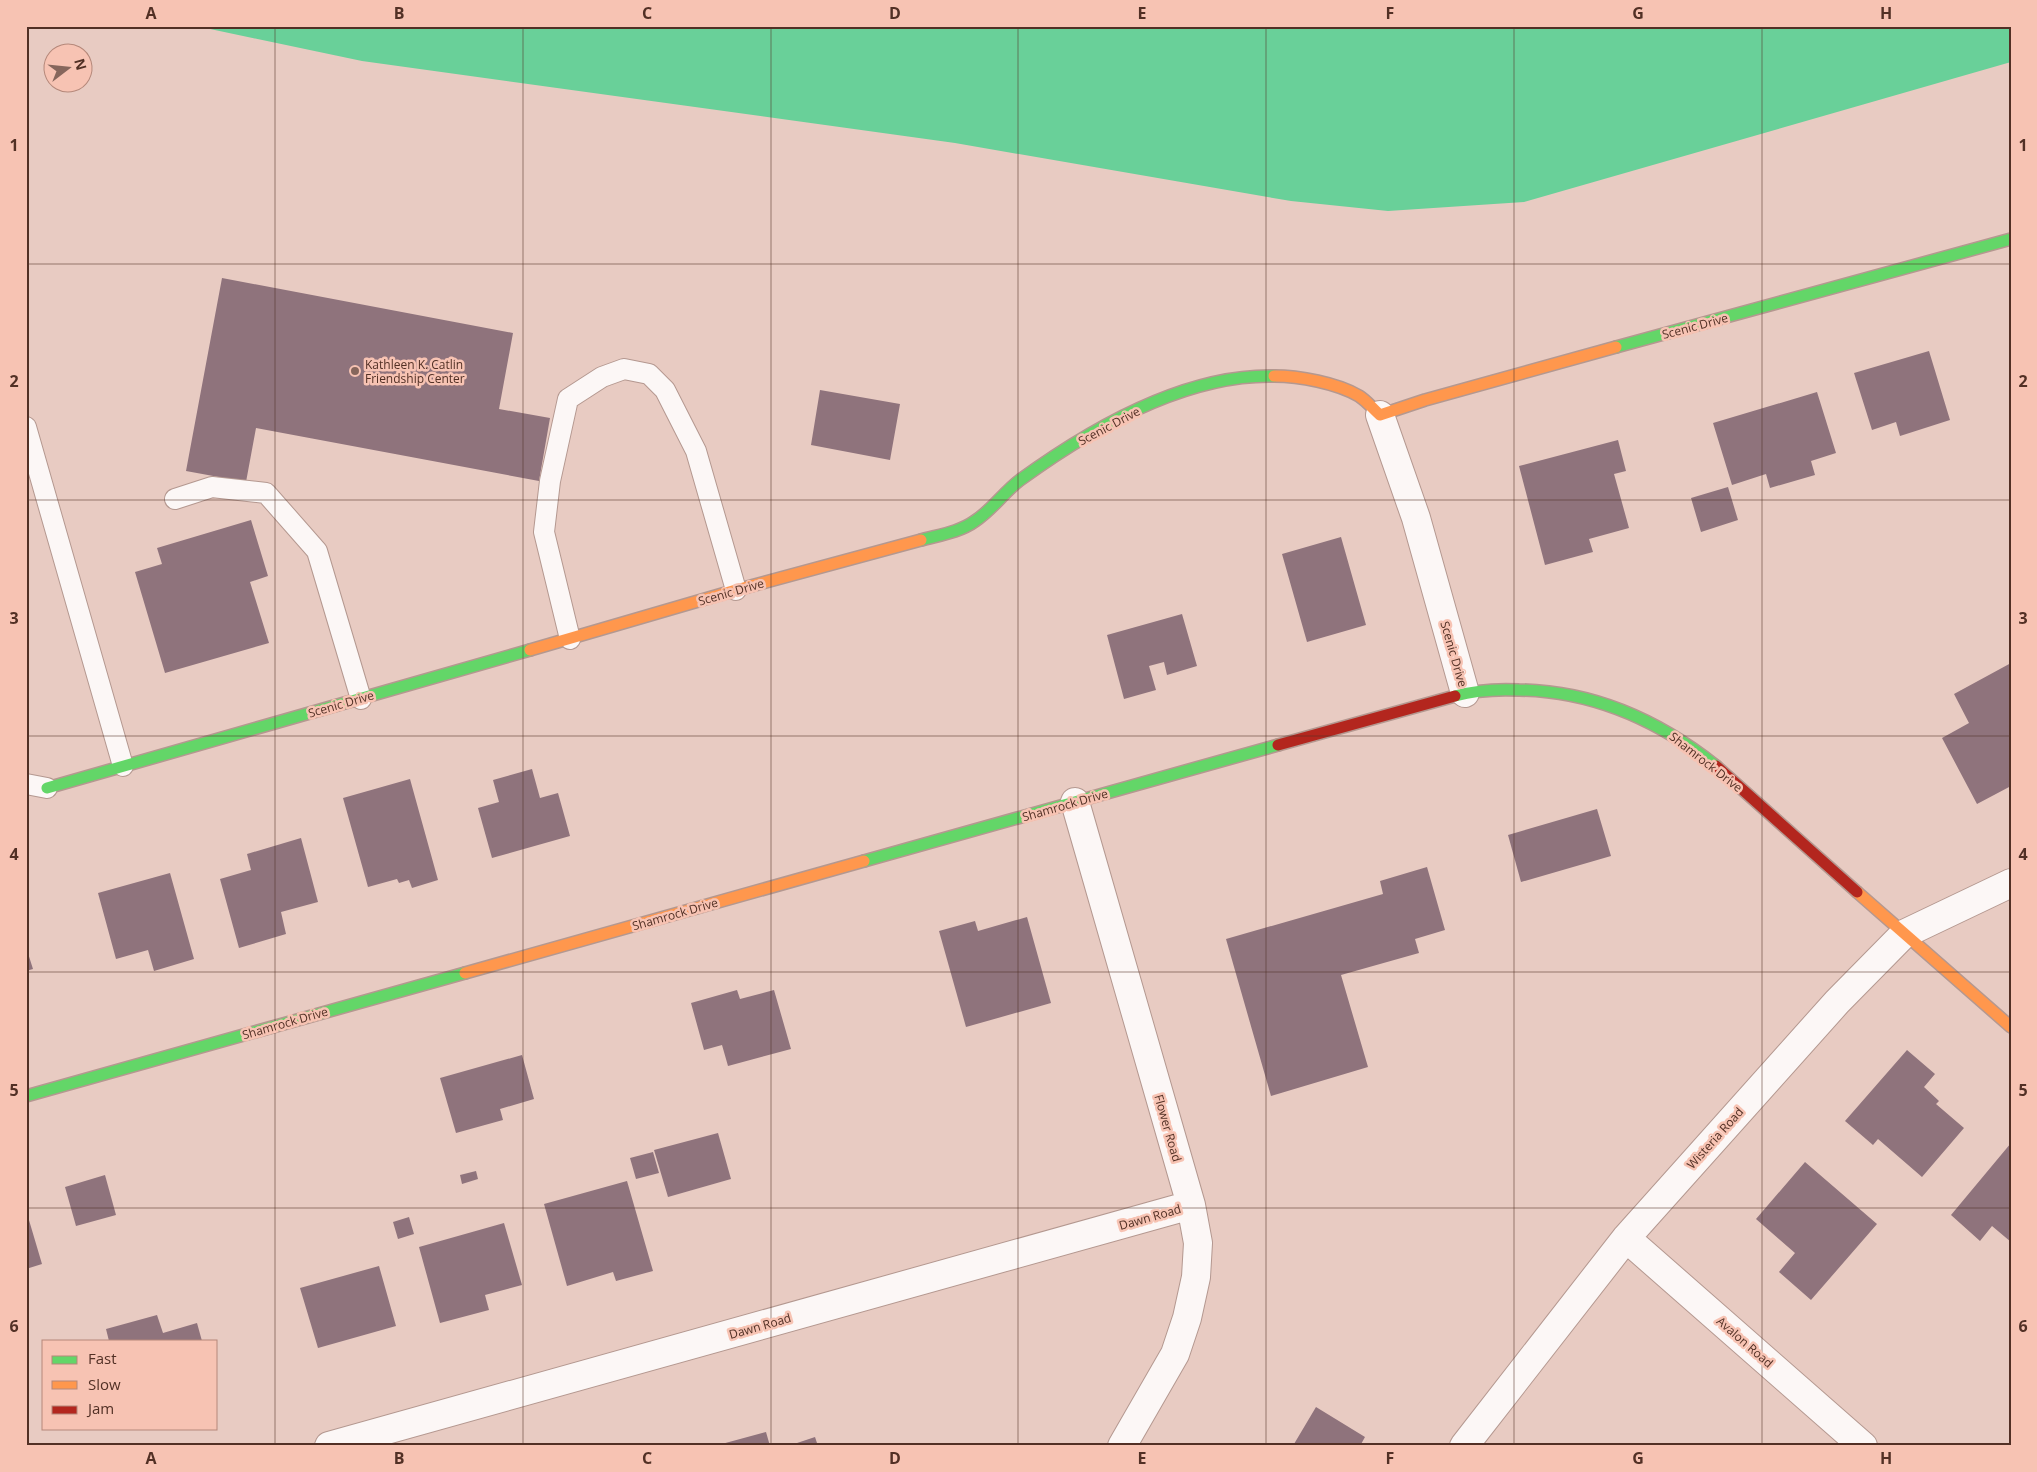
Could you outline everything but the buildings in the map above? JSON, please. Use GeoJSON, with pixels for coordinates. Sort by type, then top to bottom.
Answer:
{"type":"FeatureCollection","features":[{"type":"Feature","properties":{"kind":"street","name":"Scenic Drive"},"geometry":{"type":"LineString","coordinates":[[1380,415],[1425,400],[2011,238]]}},
{"type":"Feature","properties":{"kind":"street","name":"Scenic Drive"},"geometry":{"type":"LineString","coordinates":[[47,788],[736,590],[951,532],[977,520],[1018,482],[1085,437],[1162,398],[1204,384],[1232,378],[1278,374],[1319,380],[1358,396],[1380,415],[1416,518],[1465,693]]}},
{"type":"Feature","properties":{"kind":"street","name":"Shamrock Drive"},"geometry":{"type":"LineString","coordinates":[[26,1096],[1465,693],[1497,689],[1524,689],[1568,694],[1605,702],[1666,730],[1729,778],[2011,1027]]}},
{"type":"Feature","properties":{"kind":"street","name":"Flower Road"},"geometry":{"type":"LineString","coordinates":[[1074,802],[1191,1205],[1198,1243],[1196,1277],[1187,1318],[1175,1354],[1122,1446]]}},
{"type":"Feature","properties":{"kind":"street","name":"Wisteria Road"},"geometry":{"type":"LineString","coordinates":[[1464,1446],[1626,1238],[1837,1002],[1904,934],[2011,883]]}},
{"type":"Feature","properties":{"kind":"street","name":"Dawn Road"},"geometry":{"type":"LineString","coordinates":[[329,1446],[1191,1205]]}},
{"type":"Feature","properties":{"kind":"street","name":"Avalon Road"},"geometry":{"type":"LineString","coordinates":[[1626,1238],[1863,1446]]}},
{"type":"Feature","properties":{"kind":"lane"},"geometry":{"type":"LineString","coordinates":[[570,639],[544,532],[550,481],[568,399],[602,377],[624,369],[649,374],[665,390],[696,451],[736,590]]}},
{"type":"Feature","properties":{"kind":"lane"},"geometry":{"type":"LineString","coordinates":[[26,427],[123,766]]}},
{"type":"Feature","properties":{"kind":"lane"},"geometry":{"type":"LineString","coordinates":[[175,499],[212,487],[266,492],[317,551],[361,699]]}},
{"type":"Feature","properties":{"kind":"lane"},"geometry":{"type":"LineString","coordinates":[[26,784],[47,788]]}},
{"type":"Feature","properties":{"kind":"shaded area"},"geometry":{"type":"Polygon","coordinates":[[[196,26],[2011,26],[2011,62],[1524,202],[1388,211],[1291,201],[955,143],[362,61],[196,26]]]}},
{"type":"Feature","properties":{"kind":"traffic: fast"},"geometry":{"type":"LineString","coordinates":[[1616,347],[2011,239]]}},
{"type":"Feature","properties":{"kind":"traffic: fast"},"geometry":{"type":"LineString","coordinates":[[921,540],[949,533],[969,525],[987,512],[1020,480],[1047,461],[1108,424],[1140,408],[1207,384],[1240,378],[1274,376]]}},
{"type":"Feature","properties":{"kind":"traffic: fast"},"geometry":{"type":"LineString","coordinates":[[47,788],[530,650]]}},
{"type":"Feature","properties":{"kind":"traffic: fast"},"geometry":{"type":"LineString","coordinates":[[1455,696],[1487,690],[1519,690],[1547,692],[1599,702],[1648,722],[1671,735],[1716,766]]}},
{"type":"Feature","properties":{"kind":"traffic: fast"},"geometry":{"type":"LineString","coordinates":[[864,861],[1278,745]]}},
{"type":"Feature","properties":{"kind":"traffic: fast"},"geometry":{"type":"LineString","coordinates":[[26,1096],[465,973]]}},
{"type":"Feature","properties":{"kind":"traffic: slow"},"geometry":{"type":"LineString","coordinates":[[1274,376],[1295,377],[1340,387],[1362,398],[1380,415],[1425,400],[1616,347]]}},
{"type":"Feature","properties":{"kind":"traffic: slow"},"geometry":{"type":"LineString","coordinates":[[530,650],[736,590],[921,540]]}},
{"type":"Feature","properties":{"kind":"traffic: slow"},"geometry":{"type":"LineString","coordinates":[[465,973],[864,861]]}},
{"type":"Feature","properties":{"kind":"traffic: slow"},"geometry":{"type":"LineString","coordinates":[[1857,892],[2011,1027]]}},
{"type":"Feature","properties":{"kind":"traffic: jam"},"geometry":{"type":"LineString","coordinates":[[1278,745],[1455,696]]}},
{"type":"Feature","properties":{"kind":"traffic: jam"},"geometry":{"type":"LineString","coordinates":[[1716,766],[1857,892]]}},
{"type":"Feature","properties":{"kind":"place","name":"Kathleen K. Catlin Friendship Center"},"geometry":{"type":"Point","coordinates":[355,371]}}]}
